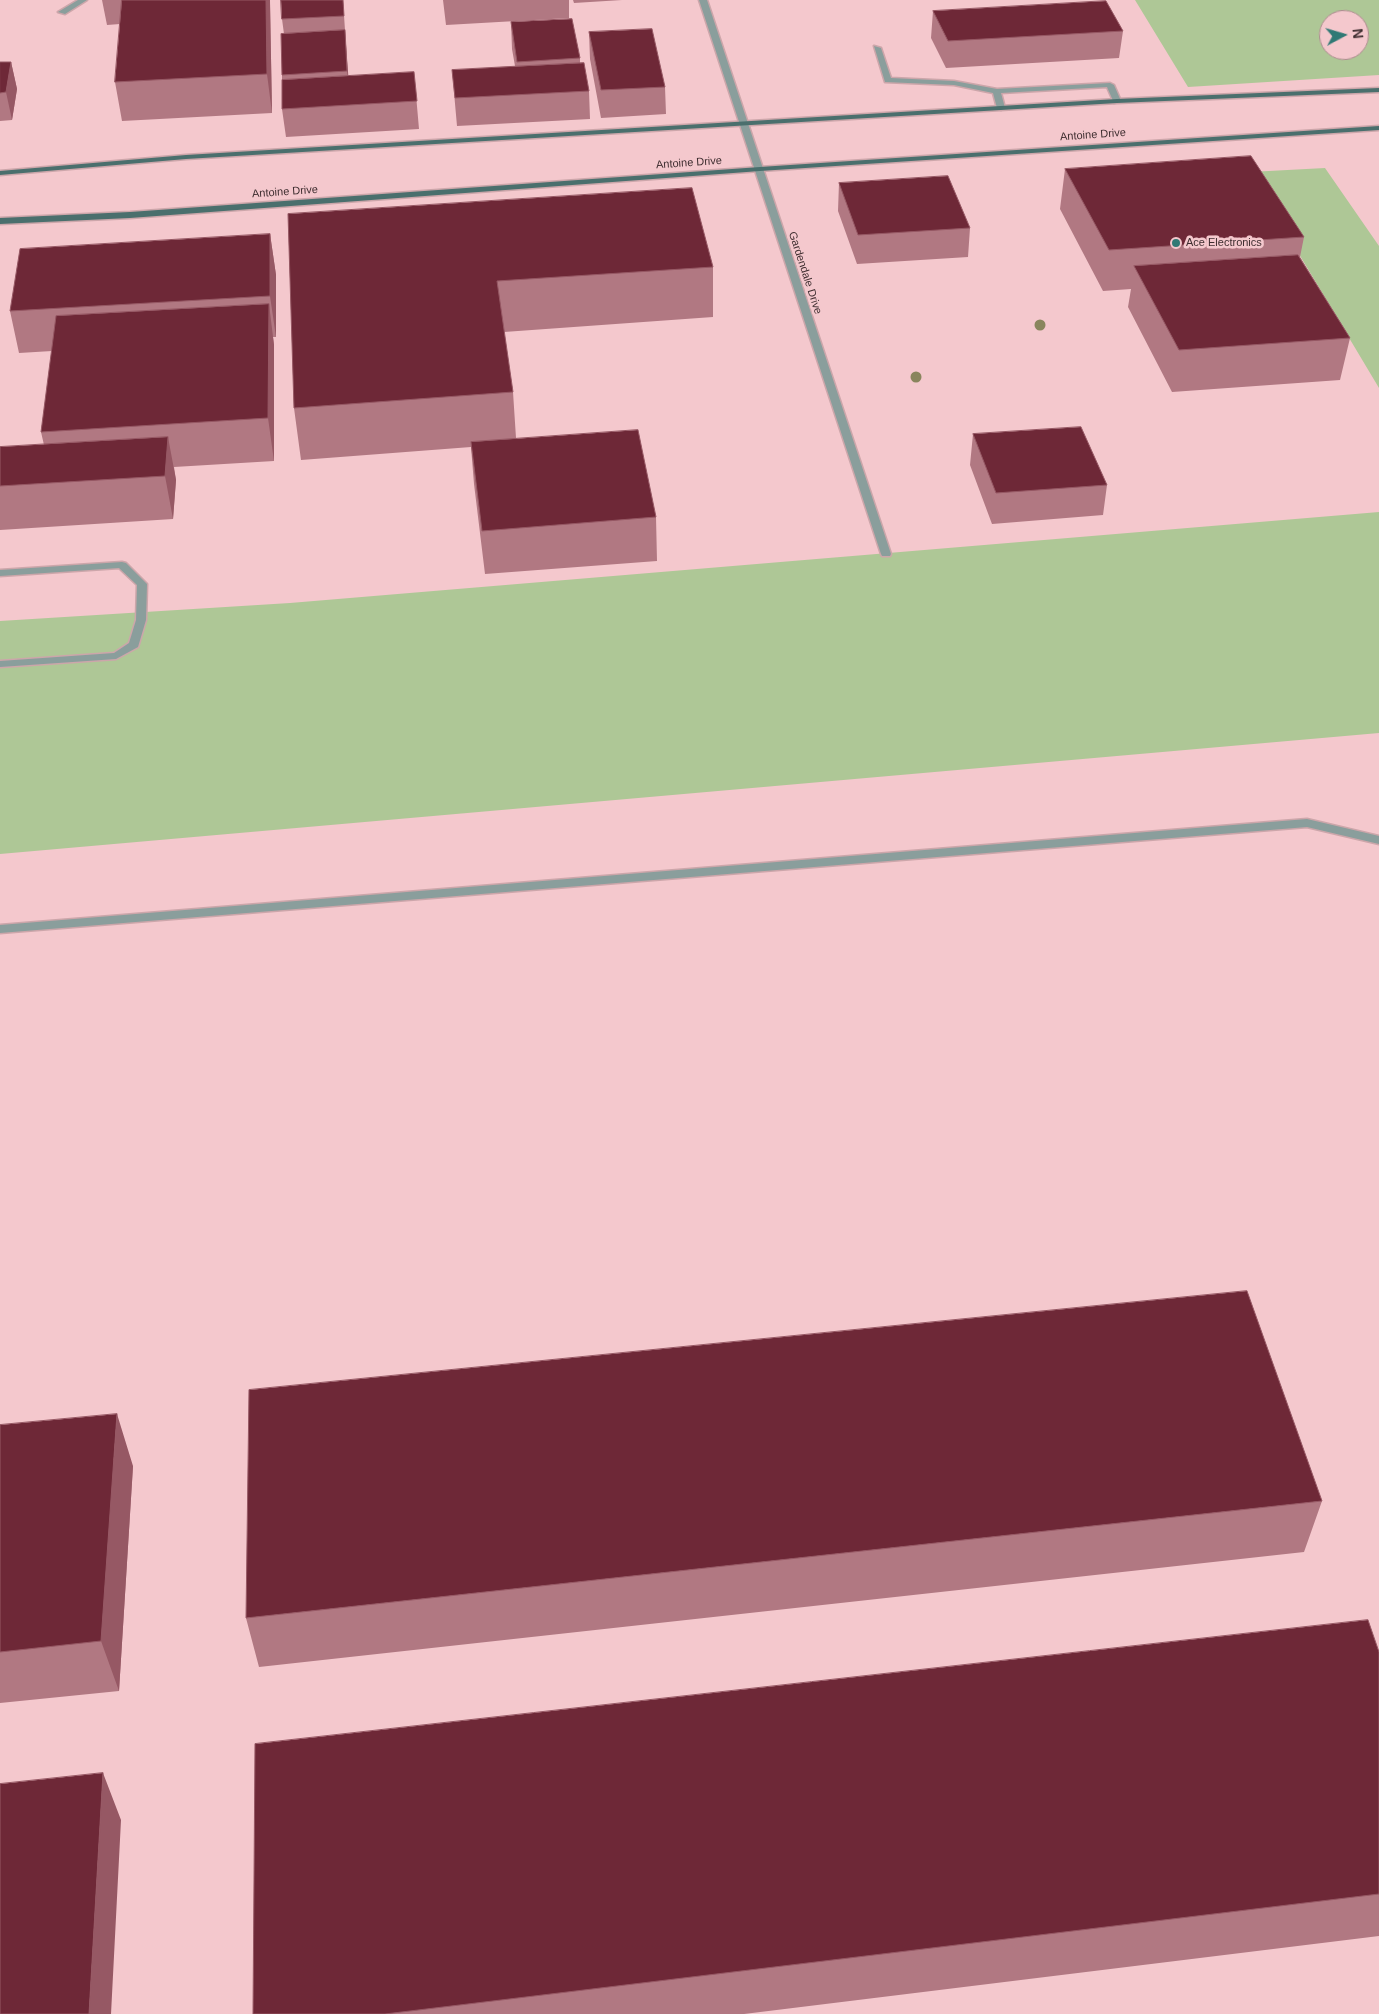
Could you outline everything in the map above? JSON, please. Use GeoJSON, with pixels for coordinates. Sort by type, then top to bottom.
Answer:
{"type":"FeatureCollection","features":[{"type":"Feature","properties":{"kind":"main road"},"geometry":{"type":"LineString","coordinates":[[0,173],[186,157],[1117,101],[1379,90]]}},
{"type":"Feature","properties":{"kind":"main road","name":"Antoine Drive"},"geometry":{"type":"LineString","coordinates":[[0,221],[130,215],[760,169],[1379,128]]}},
{"type":"Feature","properties":{"kind":"street"},"geometry":{"type":"LineString","coordinates":[[62,12],[83,0]]}},
{"type":"Feature","properties":{"kind":"street","name":"Gardendale Drive"},"geometry":{"type":"LineString","coordinates":[[703,0],[886,554]]}},
{"type":"Feature","properties":{"kind":"street"},"geometry":{"type":"LineString","coordinates":[[877,48],[888,80],[954,83],[997,91],[1110,85],[1117,101]]}},
{"type":"Feature","properties":{"kind":"street"},"geometry":{"type":"LineString","coordinates":[[997,91],[1001,108]]}},
{"type":"Feature","properties":{"kind":"street"},"geometry":{"type":"LineString","coordinates":[[0,572],[122,565],[142,584],[141,620],[134,645],[116,656],[0,664]]}},
{"type":"Feature","properties":{"kind":"street"},"geometry":{"type":"LineString","coordinates":[[0,929],[1307,823],[1379,840]]}},
{"type":"Feature","properties":{"kind":"green space"},"geometry":{"type":"Polygon","coordinates":[[[1135,0],[1379,0],[1379,75],[1188,87],[1135,0]]]}},
{"type":"Feature","properties":{"kind":"green space"},"geometry":{"type":"Polygon","coordinates":[[[1325,168],[1379,246],[1379,388],[1250,172],[1325,168]]]}},
{"type":"Feature","properties":{"kind":"green space"},"geometry":{"type":"Polygon","coordinates":[[[1379,512],[1379,733],[0,854],[0,621],[290,603],[1379,512]]]}},
{"type":"Feature","properties":{"kind":"building"},"geometry":{"type":"Polygon","coordinates":[[[122,0],[266,0],[267,74],[115,82],[122,0]]]}},
{"type":"Feature","properties":{"kind":"building"},"geometry":{"type":"Polygon","coordinates":[[[281,0],[343,0],[344,16],[282,19],[281,0]]]}},
{"type":"Feature","properties":{"kind":"building"},"geometry":{"type":"Polygon","coordinates":[[[1106,1],[1123,31],[948,41],[933,11],[1106,1]]]}},
{"type":"Feature","properties":{"kind":"building"},"geometry":{"type":"Polygon","coordinates":[[[572,19],[580,58],[517,62],[511,22],[572,19]]]}},
{"type":"Feature","properties":{"kind":"building"},"geometry":{"type":"Polygon","coordinates":[[[652,29],[665,87],[601,90],[589,32],[652,29]]]}},
{"type":"Feature","properties":{"kind":"building"},"geometry":{"type":"Polygon","coordinates":[[[345,30],[347,71],[282,75],[281,34],[345,30]]]}},
{"type":"Feature","properties":{"kind":"building"},"geometry":{"type":"Polygon","coordinates":[[[0,62],[11,62],[6,92],[0,93],[0,62]]]}},
{"type":"Feature","properties":{"kind":"building"},"geometry":{"type":"Polygon","coordinates":[[[584,63],[589,91],[455,98],[452,70],[584,63]]]}},
{"type":"Feature","properties":{"kind":"building"},"geometry":{"type":"Polygon","coordinates":[[[414,72],[417,101],[282,109],[282,80],[414,72]]]}},
{"type":"Feature","properties":{"kind":"building"},"geometry":{"type":"Polygon","coordinates":[[[1251,156],[1304,237],[1109,250],[1065,169],[1251,156]]]}},
{"type":"Feature","properties":{"kind":"building"},"geometry":{"type":"Polygon","coordinates":[[[948,176],[970,228],[858,235],[839,183],[948,176]]]}},
{"type":"Feature","properties":{"kind":"building"},"geometry":{"type":"Polygon","coordinates":[[[692,188],[713,267],[497,281],[513,392],[294,408],[288,214],[692,188]]]}},
{"type":"Feature","properties":{"kind":"building"},"geometry":{"type":"Polygon","coordinates":[[[270,234],[270,296],[10,311],[20,249],[270,234]]]}},
{"type":"Feature","properties":{"kind":"building"},"geometry":{"type":"Polygon","coordinates":[[[1298,255],[1350,338],[1179,350],[1134,266],[1298,255]]]}},
{"type":"Feature","properties":{"kind":"building"},"geometry":{"type":"Polygon","coordinates":[[[269,304],[268,418],[41,432],[56,316],[269,304]]]}},
{"type":"Feature","properties":{"kind":"building"},"geometry":{"type":"Polygon","coordinates":[[[1081,427],[1107,485],[996,493],[973,434],[1081,427]]]}},
{"type":"Feature","properties":{"kind":"building"},"geometry":{"type":"Polygon","coordinates":[[[638,430],[656,517],[482,531],[471,442],[638,430]]]}},
{"type":"Feature","properties":{"kind":"building"},"geometry":{"type":"Polygon","coordinates":[[[168,437],[165,476],[0,486],[0,447],[168,437]]]}},
{"type":"Feature","properties":{"kind":"building"},"geometry":{"type":"Polygon","coordinates":[[[1247,1291],[1322,1501],[246,1618],[249,1390],[1247,1291]]]}},
{"type":"Feature","properties":{"kind":"building"},"geometry":{"type":"Polygon","coordinates":[[[117,1414],[101,1641],[0,1652],[0,1425],[117,1414]]]}},
{"type":"Feature","properties":{"kind":"building"},"geometry":{"type":"Polygon","coordinates":[[[1368,1620],[1379,1652],[1379,1894],[385,2014],[253,2014],[255,1744],[1368,1620]]]}},
{"type":"Feature","properties":{"kind":"building"},"geometry":{"type":"Polygon","coordinates":[[[103,1773],[89,2014],[0,2014],[0,1784],[103,1773]]]}},
{"type":"Feature","properties":{"kind":"place","name":"Ace Electronics"},"geometry":{"type":"Point","coordinates":[1176,243]}}]}
